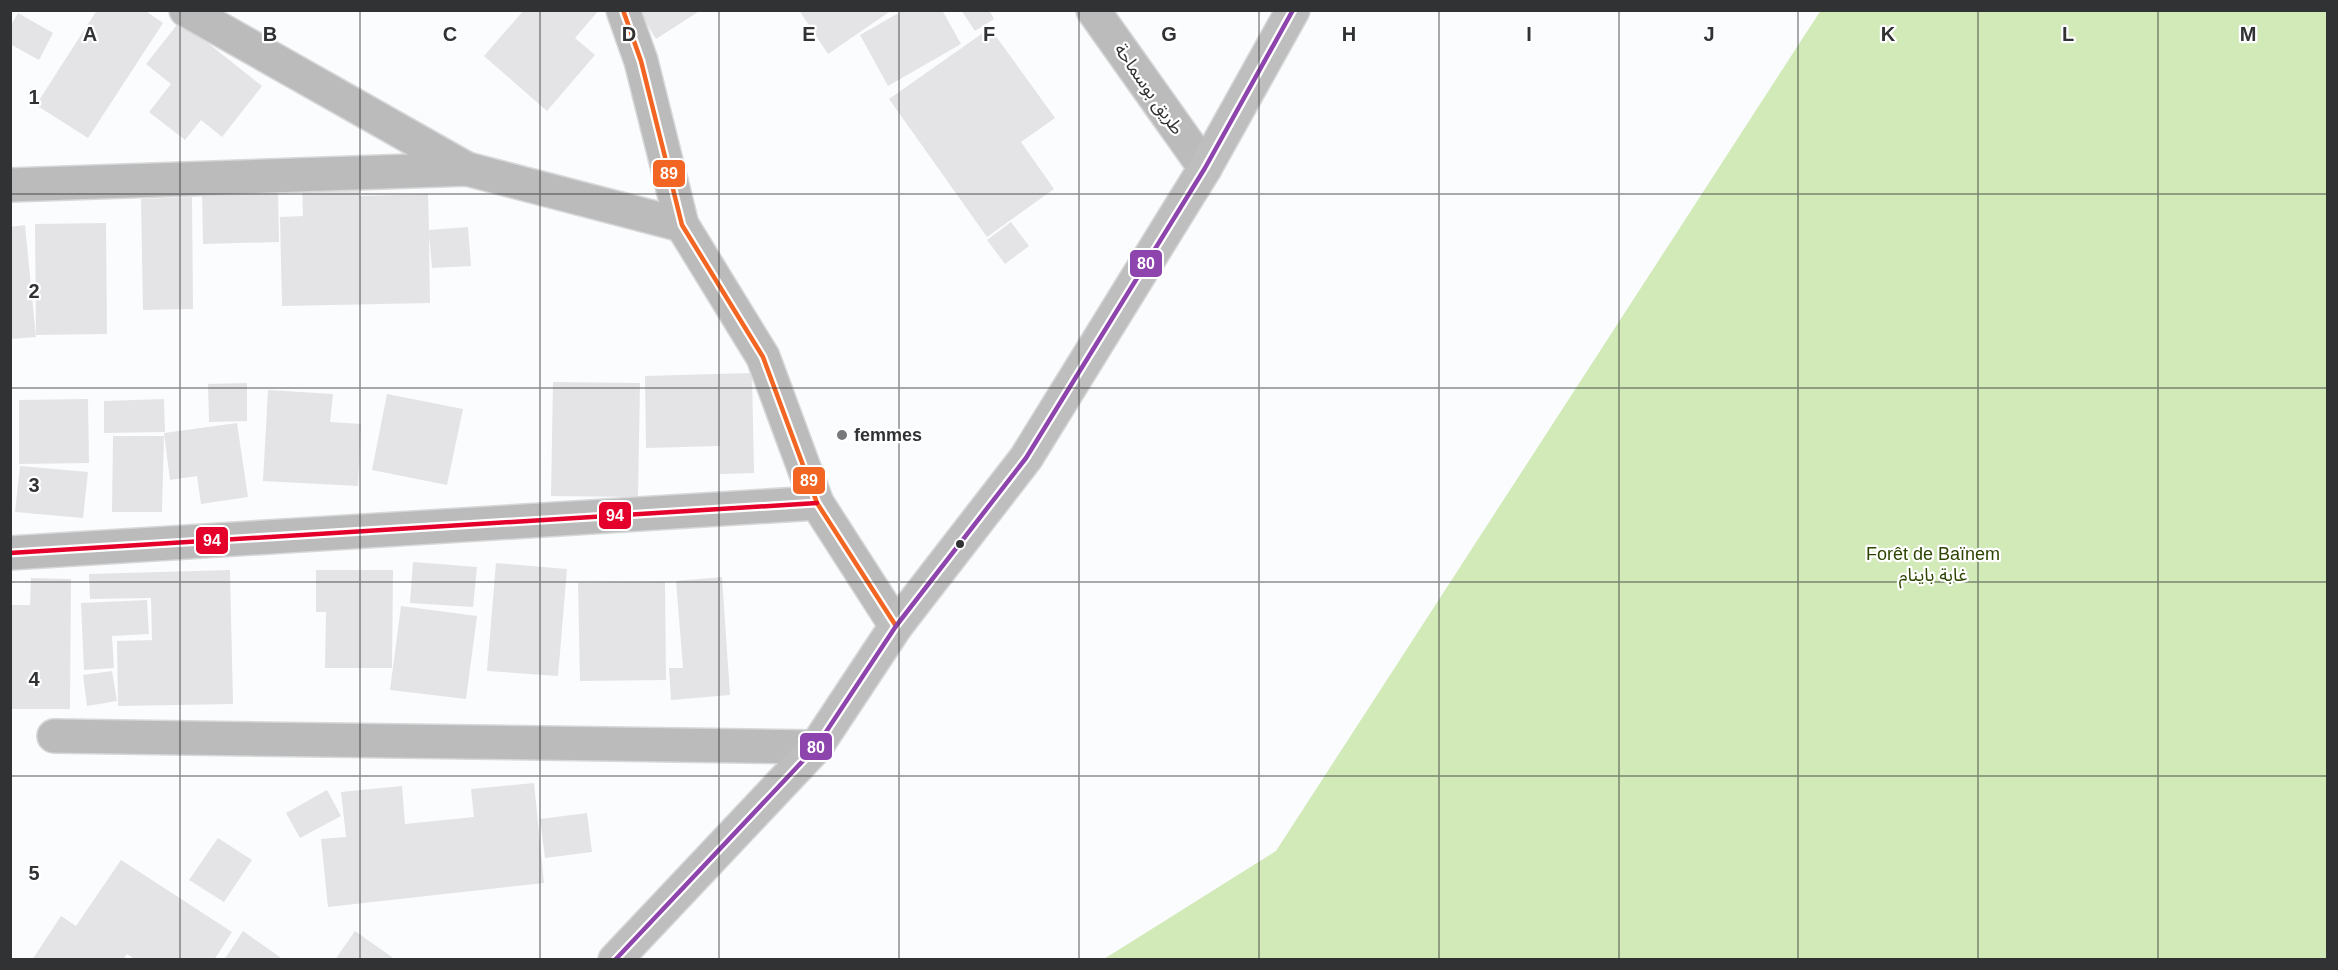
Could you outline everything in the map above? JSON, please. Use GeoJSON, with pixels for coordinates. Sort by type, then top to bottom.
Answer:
{"type":"FeatureCollection","features":[{"type":"Feature","properties":{"kind":"main road"},"geometry":{"type":"LineString","coordinates":[[615,960],[816,747],[896,626],[1026,458],[1205,168],[1293,10]]}},
{"type":"Feature","properties":{"kind":"street"},"geometry":{"type":"LineString","coordinates":[[186,10],[467,169],[682,225]]}},
{"type":"Feature","properties":{"kind":"street"},"geometry":{"type":"LineString","coordinates":[[623,10],[641,61],[682,225],[764,357],[817,503],[896,626]]}},
{"type":"Feature","properties":{"kind":"street","name":"طريق بوسماحة"},"geometry":{"type":"LineString","coordinates":[[1093,10],[1205,168]]}},
{"type":"Feature","properties":{"kind":"street"},"geometry":{"type":"LineString","coordinates":[[10,185],[467,169]]}},
{"type":"Feature","properties":{"kind":"street"},"geometry":{"type":"LineString","coordinates":[[10,553],[817,503]]}},
{"type":"Feature","properties":{"kind":"street"},"geometry":{"type":"LineString","coordinates":[[54,736],[816,747]]}},
{"type":"Feature","properties":{"kind":"green space","name":"Forêt de Baïnem غابة باينام"},"geometry":{"type":"Polygon","coordinates":[[[1821,10],[2327,11],[2327,959],[1104,959],[1276,851],[1821,10]]]}},
{"type":"Feature","properties":{"kind":"building"},"geometry":{"type":"Polygon","coordinates":[[[97,10],[144,10],[163,23],[88,138],[36,105],[97,10]]]}},
{"type":"Feature","properties":{"kind":"building"},"geometry":{"type":"Polygon","coordinates":[[[524,10],[599,10],[575,38],[595,55],[547,111],[484,56],[524,10]]]}},
{"type":"Feature","properties":{"kind":"building"},"geometry":{"type":"Polygon","coordinates":[[[638,10],[701,10],[656,39],[638,10]]]}},
{"type":"Feature","properties":{"kind":"building"},"geometry":{"type":"Polygon","coordinates":[[[799,10],[892,10],[828,54],[799,10]]]}},
{"type":"Feature","properties":{"kind":"building"},"geometry":{"type":"Polygon","coordinates":[[[904,10],[942,10],[961,44],[888,86],[860,35],[904,10]]]}},
{"type":"Feature","properties":{"kind":"building"},"geometry":{"type":"Polygon","coordinates":[[[961,10],[989,10],[994,19],[975,31],[961,10]]]}},
{"type":"Feature","properties":{"kind":"building"},"geometry":{"type":"Polygon","coordinates":[[[18,13],[53,33],[39,60],[10,44],[10,27],[18,13]]]}},
{"type":"Feature","properties":{"kind":"building"},"geometry":{"type":"Polygon","coordinates":[[[180,21],[262,86],[222,137],[201,120],[185,140],[149,112],[171,84],[146,64],[180,21]]]}},
{"type":"Feature","properties":{"kind":"building"},"geometry":{"type":"Polygon","coordinates":[[[990,28],[1055,118],[1021,142],[1054,189],[987,237],[889,99],[990,28]]]}},
{"type":"Feature","properties":{"kind":"building"},"geometry":{"type":"Polygon","coordinates":[[[360,180],[360,196],[428,194],[429,230],[468,227],[471,266],[432,268],[429,235],[430,303],[282,306],[280,217],[303,216],[302,182],[360,180]]]}},
{"type":"Feature","properties":{"kind":"building"},"geometry":{"type":"Polygon","coordinates":[[[278,189],[279,242],[203,244],[202,190],[278,189]]]}},
{"type":"Feature","properties":{"kind":"building"},"geometry":{"type":"Polygon","coordinates":[[[192,197],[193,309],[143,310],[141,199],[192,197]]]}},
{"type":"Feature","properties":{"kind":"building"},"geometry":{"type":"Polygon","coordinates":[[[1011,222],[1029,246],[1005,264],[987,240],[1011,222]]]}},
{"type":"Feature","properties":{"kind":"building"},"geometry":{"type":"Polygon","coordinates":[[[106,223],[107,334],[36,335],[35,224],[106,223]]]}},
{"type":"Feature","properties":{"kind":"building"},"geometry":{"type":"Polygon","coordinates":[[[25,225],[36,337],[10,339],[10,227],[25,225]]]}},
{"type":"Feature","properties":{"kind":"building"},"geometry":{"type":"Polygon","coordinates":[[[752,373],[754,473],[720,474],[720,446],[646,448],[645,376],[752,373]]]}},
{"type":"Feature","properties":{"kind":"building"},"geometry":{"type":"Polygon","coordinates":[[[553,382],[640,383],[638,497],[551,496],[553,382]]]}},
{"type":"Feature","properties":{"kind":"building"},"geometry":{"type":"Polygon","coordinates":[[[247,383],[247,421],[209,422],[208,384],[247,383]]]}},
{"type":"Feature","properties":{"kind":"building"},"geometry":{"type":"Polygon","coordinates":[[[268,390],[333,394],[330,422],[361,424],[358,486],[263,481],[268,390]]]}},
{"type":"Feature","properties":{"kind":"building"},"geometry":{"type":"Polygon","coordinates":[[[387,394],[463,409],[447,485],[372,470],[387,394]]]}},
{"type":"Feature","properties":{"kind":"building"},"geometry":{"type":"Polygon","coordinates":[[[88,399],[89,463],[19,464],[19,400],[88,399]]]}},
{"type":"Feature","properties":{"kind":"building"},"geometry":{"type":"Polygon","coordinates":[[[164,399],[165,432],[104,433],[104,401],[164,399]]]}},
{"type":"Feature","properties":{"kind":"building"},"geometry":{"type":"Polygon","coordinates":[[[237,423],[248,497],[201,504],[197,476],[170,480],[164,433],[237,423]]]}},
{"type":"Feature","properties":{"kind":"building"},"geometry":{"type":"Polygon","coordinates":[[[113,436],[164,436],[162,512],[112,512],[113,436]]]}},
{"type":"Feature","properties":{"kind":"building"},"geometry":{"type":"Polygon","coordinates":[[[20,466],[88,472],[83,518],[15,512],[20,466]]]}},
{"type":"Feature","properties":{"kind":"building"},"geometry":{"type":"Polygon","coordinates":[[[413,562],[477,567],[473,607],[410,603],[413,562]]]}},
{"type":"Feature","properties":{"kind":"building"},"geometry":{"type":"Polygon","coordinates":[[[496,563],[567,569],[558,676],[487,671],[496,563]]]}},
{"type":"Feature","properties":{"kind":"building"},"geometry":{"type":"Polygon","coordinates":[[[230,570],[233,704],[118,706],[117,641],[152,640],[151,598],[90,599],[89,574],[230,570]]]}},
{"type":"Feature","properties":{"kind":"building"},"geometry":{"type":"Polygon","coordinates":[[[316,570],[393,570],[392,668],[325,668],[326,612],[316,612],[316,570]]]}},
{"type":"Feature","properties":{"kind":"building"},"geometry":{"type":"Polygon","coordinates":[[[722,577],[730,695],[671,700],[669,668],[683,668],[676,581],[722,577]]]}},
{"type":"Feature","properties":{"kind":"building"},"geometry":{"type":"Polygon","coordinates":[[[31,578],[71,579],[70,709],[10,709],[10,605],[30,605],[31,578]]]}},
{"type":"Feature","properties":{"kind":"building"},"geometry":{"type":"Polygon","coordinates":[[[665,582],[666,680],[580,681],[578,583],[665,582]]]}},
{"type":"Feature","properties":{"kind":"building"},"geometry":{"type":"Polygon","coordinates":[[[147,600],[149,634],[112,636],[114,668],[84,670],[81,603],[147,600]]]}},
{"type":"Feature","properties":{"kind":"building"},"geometry":{"type":"Polygon","coordinates":[[[401,606],[477,616],[466,699],[390,690],[401,606]]]}},
{"type":"Feature","properties":{"kind":"building"},"geometry":{"type":"Polygon","coordinates":[[[112,671],[117,701],[87,706],[83,675],[112,671]]]}},
{"type":"Feature","properties":{"kind":"building"},"geometry":{"type":"Polygon","coordinates":[[[534,783],[544,883],[328,907],[321,839],[346,837],[341,792],[402,786],[405,824],[474,817],[471,789],[534,783]]]}},
{"type":"Feature","properties":{"kind":"building"},"geometry":{"type":"Polygon","coordinates":[[[327,790],[341,816],[300,838],[286,813],[327,790]]]}},
{"type":"Feature","properties":{"kind":"building"},"geometry":{"type":"Polygon","coordinates":[[[587,813],[592,852],[545,858],[540,819],[587,813]]]}},
{"type":"Feature","properties":{"kind":"building"},"geometry":{"type":"Polygon","coordinates":[[[218,838],[252,860],[224,902],[189,880],[218,838]]]}},
{"type":"Feature","properties":{"kind":"building"},"geometry":{"type":"Polygon","coordinates":[[[121,860],[232,932],[214,960],[136,960],[127,954],[123,960],[32,960],[61,916],[76,926],[121,860]]]}},
{"type":"Feature","properties":{"kind":"building"},"geometry":{"type":"Polygon","coordinates":[[[243,931],[284,960],[224,960],[243,931]]]}},
{"type":"Feature","properties":{"kind":"building"},"geometry":{"type":"Polygon","coordinates":[[[355,931],[396,960],[335,960],[355,931]]]}},
{"type":"Feature","properties":{"kind":"transit line","name":"89"},"geometry":{"type":"LineString","coordinates":[[623,10],[641,61],[682,225],[763,357],[817,503],[896,626]]}},
{"type":"Feature","properties":{"kind":"transit line","name":"80"},"geometry":{"type":"LineString","coordinates":[[615,960],[816,747],[896,626],[1026,458],[1205,168],[1293,10]]}},
{"type":"Feature","properties":{"kind":"transit line","name":"94"},"geometry":{"type":"LineString","coordinates":[[10,553],[817,503]]}},
{"type":"Feature","properties":{"kind":"place","name":"femmes"},"geometry":{"type":"Point","coordinates":[842,435]}}]}
